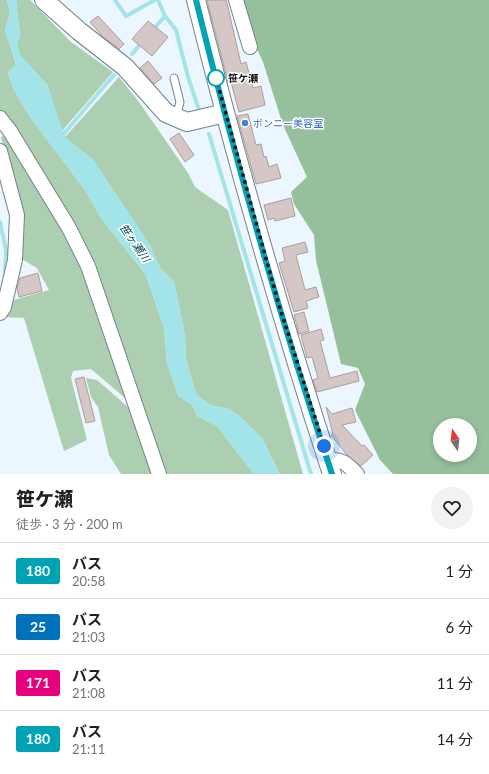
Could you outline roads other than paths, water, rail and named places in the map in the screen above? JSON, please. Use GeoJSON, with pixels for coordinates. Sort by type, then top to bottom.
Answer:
{"type":"FeatureCollection","features":[{"type":"Feature","properties":{"kind":"street"},"geometry":{"type":"LineString","coordinates":[[44,0],[79,31],[125,67],[166,113],[187,122],[225,113]]}},
{"type":"Feature","properties":{"kind":"street"},"geometry":{"type":"LineString","coordinates":[[196,0],[225,113],[278,302],[330,468]]}},
{"type":"Feature","properties":{"kind":"street"},"geometry":{"type":"LineString","coordinates":[[236,0],[250,47]]}},
{"type":"Feature","properties":{"kind":"street"},"geometry":{"type":"LineString","coordinates":[[0,118],[10,131],[69,228],[88,266],[159,474]]}},
{"type":"Feature","properties":{"kind":"street"},"geometry":{"type":"LineString","coordinates":[[0,151],[17,215],[15,260],[4,307],[0,313]]}},
{"type":"Feature","properties":{"kind":"street"},"geometry":{"type":"LineString","coordinates":[[330,468],[336,459],[342,461],[357,474]]}},
{"type":"Feature","properties":{"kind":"lane"},"geometry":{"type":"LineString","coordinates":[[174,78],[180,102],[176,118]]}},
{"type":"Feature","properties":{"kind":"water","name":"笹ヶ瀬川"},"geometry":{"type":"Polygon","coordinates":[[[7,0],[16,0],[20,36],[17,43],[20,55],[47,84],[65,137],[93,159],[149,243],[160,268],[174,282],[185,335],[186,359],[196,394],[210,405],[229,409],[240,417],[262,438],[280,474],[254,474],[217,426],[197,416],[193,406],[178,396],[167,363],[164,328],[146,275],[101,218],[85,190],[30,117],[14,90],[8,72],[16,63],[5,30],[10,14],[7,0]]]}},
{"type":"Feature","properties":{"kind":"waterway"},"geometry":{"type":"LineString","coordinates":[[115,0],[126,16],[155,0]]}},
{"type":"Feature","properties":{"kind":"waterway"},"geometry":{"type":"LineString","coordinates":[[158,0],[165,16],[176,30],[188,77],[199,110]]}},
{"type":"Feature","properties":{"kind":"waterway"},"geometry":{"type":"LineString","coordinates":[[152,31],[165,16]]}},
{"type":"Feature","properties":{"kind":"waterway"},"geometry":{"type":"LineString","coordinates":[[132,54],[142,42]]}},
{"type":"Feature","properties":{"kind":"waterway"},"geometry":{"type":"LineString","coordinates":[[61,137],[114,75]]}},
{"type":"Feature","properties":{"kind":"waterway"},"geometry":{"type":"LineString","coordinates":[[209,134],[311,474]]}},
{"type":"Feature","properties":{"kind":"waterway"},"geometry":{"type":"LineString","coordinates":[[0,222],[6,250],[5,275]]}},
{"type":"Feature","properties":{"kind":"place","name":"笹ケ瀬"},"geometry":{"type":"Point","coordinates":[216,78]}},
{"type":"Feature","properties":{"kind":"place","name":"ボンニー美容室"},"geometry":{"type":"Point","coordinates":[245,123]}}]}
